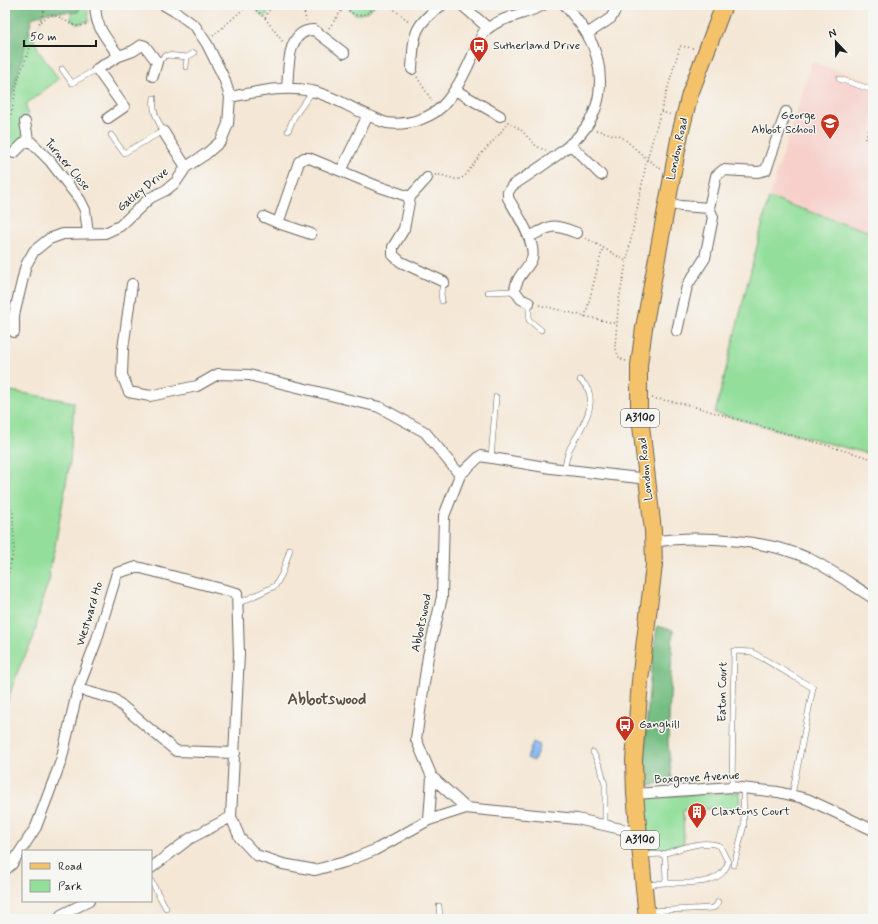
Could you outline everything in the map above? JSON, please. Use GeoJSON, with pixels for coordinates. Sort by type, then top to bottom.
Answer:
{"type":"FeatureCollection","features":[{"type":"Feature","properties":{"kind":"main road","name":"London Road"},"geometry":{"type":"LineString","coordinates":[[646,915],[640,833],[635,794],[634,761],[637,708],[654,565],[639,394],[639,365],[644,328],[667,203],[690,94],[724,5]]}},
{"type":"Feature","properties":{"kind":"street"},"geometry":{"type":"LineString","coordinates":[[96,5],[95,12],[102,34],[119,56]]}},
{"type":"Feature","properties":{"kind":"street"},"geometry":{"type":"LineString","coordinates":[[164,5],[179,8],[195,26],[207,44],[224,78],[230,97],[228,124],[221,142],[206,154],[186,166],[164,130]]}},
{"type":"Feature","properties":{"kind":"street"},"geometry":{"type":"LineString","coordinates":[[412,69],[417,29],[428,16],[442,5]]}},
{"type":"Feature","properties":{"kind":"street"},"geometry":{"type":"LineString","coordinates":[[462,5],[488,28]]}},
{"type":"Feature","properties":{"kind":"street"},"geometry":{"type":"LineString","coordinates":[[230,97],[287,88],[312,91],[336,99],[386,122],[403,123],[416,121],[430,115],[446,102],[455,90],[483,33],[488,28],[497,22],[543,5]]}},
{"type":"Feature","properties":{"kind":"street"},"geometry":{"type":"LineString","coordinates":[[529,303],[521,299],[515,291],[515,285],[532,260],[533,247],[508,198],[508,192],[512,186],[570,144],[586,127],[598,103],[601,81],[598,58],[587,34],[565,5]]}},
{"type":"Feature","properties":{"kind":"street"},"geometry":{"type":"LineString","coordinates":[[587,34],[611,18],[618,5]]}},
{"type":"Feature","properties":{"kind":"street"},"geometry":{"type":"LineString","coordinates":[[287,88],[290,50],[299,34],[308,30],[314,30],[344,53]]}},
{"type":"Feature","properties":{"kind":"street"},"geometry":{"type":"LineString","coordinates":[[108,118],[124,108],[97,69],[119,56],[133,51],[143,45],[157,62],[153,76]]}},
{"type":"Feature","properties":{"kind":"street"},"geometry":{"type":"LineString","coordinates":[[455,90],[500,116]]}},
{"type":"Feature","properties":{"kind":"street"},"geometry":{"type":"LineString","coordinates":[[677,331],[687,286],[705,258],[713,218],[709,208],[716,176],[723,170],[758,172],[766,170],[786,112]]}},
{"type":"Feature","properties":{"kind":"street"},"geometry":{"type":"LineString","coordinates":[[341,171],[368,115]]}},
{"type":"Feature","properties":{"kind":"street","name":"Turner Close"},"geometry":{"type":"LineString","coordinates":[[25,122],[28,139],[50,161],[80,200],[85,210],[88,233]]}},
{"type":"Feature","properties":{"kind":"street","name":"Turner Close"},"geometry":{"type":"LineString","coordinates":[[14,153],[28,139]]}},
{"type":"Feature","properties":{"kind":"street"},"geometry":{"type":"LineString","coordinates":[[570,144],[601,175]]}},
{"type":"Feature","properties":{"kind":"street"},"geometry":{"type":"LineString","coordinates":[[278,223],[299,162],[304,158],[309,158],[377,186],[410,197]]}},
{"type":"Feature","properties":{"kind":"street","name":"Gatley Drive"},"geometry":{"type":"LineString","coordinates":[[14,332],[10,316],[26,265],[34,251],[49,239],[63,234],[105,233],[120,226],[150,198],[166,190],[176,182],[186,166]]}},
{"type":"Feature","properties":{"kind":"street"},"geometry":{"type":"LineString","coordinates":[[427,178],[410,197],[404,229],[394,247],[393,255],[401,262],[444,282]]}},
{"type":"Feature","properties":{"kind":"street"},"geometry":{"type":"LineString","coordinates":[[667,203],[681,206],[709,208]]}},
{"type":"Feature","properties":{"kind":"street"},"geometry":{"type":"LineString","coordinates":[[264,217],[311,234]]}},
{"type":"Feature","properties":{"kind":"street"},"geometry":{"type":"LineString","coordinates":[[529,237],[551,226],[560,227],[577,233]]}},
{"type":"Feature","properties":{"kind":"street"},"geometry":{"type":"LineString","coordinates":[[132,284],[123,349],[122,375],[129,392],[150,396],[197,386],[218,374],[249,375],[379,407],[424,432],[460,474]]}},
{"type":"Feature","properties":{"kind":"street","name":"Abbotswood"},"geometry":{"type":"LineString","coordinates":[[466,808],[432,777],[416,739],[428,656],[442,597],[444,516],[460,474],[480,456],[564,469],[639,478],[647,477]]}},
{"type":"Feature","properties":{"kind":"street"},"geometry":{"type":"LineString","coordinates":[[653,542],[666,540],[720,539],[774,547],[810,559],[873,598]]}},
{"type":"Feature","properties":{"kind":"street","name":"Westward Ho"},"geometry":{"type":"LineString","coordinates":[[5,870],[12,864],[36,827],[61,762],[78,689],[96,642],[117,573],[137,567],[237,593],[238,604]]}},
{"type":"Feature","properties":{"kind":"street"},"geometry":{"type":"LineString","coordinates":[[238,604],[239,654],[231,817],[240,838],[256,855],[284,864],[315,870],[345,862],[375,850],[429,820],[466,808],[577,819],[640,833]]}},
{"type":"Feature","properties":{"kind":"street"},"geometry":{"type":"LineString","coordinates":[[78,689],[114,699],[176,750],[235,753]]}},
{"type":"Feature","properties":{"kind":"street","name":"Abbotswood"},"geometry":{"type":"LineString","coordinates":[[429,820],[432,777]]}},
{"type":"Feature","properties":{"kind":"street","name":"Boxgrove Avenue"},"geometry":{"type":"LineString","coordinates":[[635,794],[732,787],[792,794],[807,799],[873,830]]}},
{"type":"Feature","properties":{"kind":"street"},"geometry":{"type":"LineString","coordinates":[[152,867],[189,839],[231,817]]}},
{"type":"Feature","properties":{"kind":"street"},"geometry":{"type":"LineString","coordinates":[[62,915],[87,902]]}},
{"type":"Feature","properties":{"kind":"lane"},"geometry":{"type":"LineString","coordinates":[[157,62],[167,56],[187,57],[194,53]]}},
{"type":"Feature","properties":{"kind":"lane"},"geometry":{"type":"LineString","coordinates":[[186,67],[187,57]]}},
{"type":"Feature","properties":{"kind":"lane"},"geometry":{"type":"LineString","coordinates":[[62,69],[72,83],[97,69]]}},
{"type":"Feature","properties":{"kind":"lane"},"geometry":{"type":"LineString","coordinates":[[839,79],[873,90]]}},
{"type":"Feature","properties":{"kind":"lane"},"geometry":{"type":"LineString","coordinates":[[288,131],[294,117],[312,91]]}},
{"type":"Feature","properties":{"kind":"lane"},"geometry":{"type":"LineString","coordinates":[[111,135],[124,153],[164,130],[156,118],[153,108],[154,98]]}},
{"type":"Feature","properties":{"kind":"lane"},"geometry":{"type":"LineString","coordinates":[[442,301],[441,293],[444,282]]}},
{"type":"Feature","properties":{"kind":"lane"},"geometry":{"type":"LineString","coordinates":[[488,292],[515,291]]}},
{"type":"Feature","properties":{"kind":"lane"},"geometry":{"type":"LineString","coordinates":[[529,303],[529,320],[541,330]]}},
{"type":"Feature","properties":{"kind":"lane"},"geometry":{"type":"LineString","coordinates":[[564,469],[570,449],[582,428],[590,407],[589,394],[583,382],[580,380]]}},
{"type":"Feature","properties":{"kind":"lane"},"geometry":{"type":"LineString","coordinates":[[491,458],[496,397]]}},
{"type":"Feature","properties":{"kind":"lane"},"geometry":{"type":"LineString","coordinates":[[238,604],[275,586],[282,574],[290,549]]}},
{"type":"Feature","properties":{"kind":"lane","name":"Eaton Court"},"geometry":{"type":"LineString","coordinates":[[732,787],[734,651],[752,652],[813,688],[792,794]]}},
{"type":"Feature","properties":{"kind":"lane"},"geometry":{"type":"LineString","coordinates":[[593,752],[601,769],[604,785],[605,826]]}},
{"type":"Feature","properties":{"kind":"lane"},"geometry":{"type":"LineString","coordinates":[[734,865],[744,825],[743,788]]}},
{"type":"Feature","properties":{"kind":"lane"},"geometry":{"type":"LineString","coordinates":[[642,855],[663,854],[696,845],[713,843],[720,846],[728,862],[726,869],[717,878],[708,881],[644,885]]}},
{"type":"Feature","properties":{"kind":"lane"},"geometry":{"type":"LineString","coordinates":[[663,854],[665,857],[666,880],[664,883]]}},
{"type":"Feature","properties":{"kind":"lane"},"geometry":{"type":"LineString","coordinates":[[152,884],[166,908]]}},
{"type":"Feature","properties":{"kind":"lane"},"geometry":{"type":"LineString","coordinates":[[646,915],[713,908],[718,902]]}},
{"type":"Feature","properties":{"kind":"lane"},"geometry":{"type":"LineString","coordinates":[[439,906],[440,919]]}},
{"type":"Feature","properties":{"kind":"path"},"geometry":{"type":"LineString","coordinates":[[5,142],[19,77],[46,5]]}},
{"type":"Feature","properties":{"kind":"path"},"geometry":{"type":"LineString","coordinates":[[207,44],[210,39],[249,5],[265,18],[290,50]]}},
{"type":"Feature","properties":{"kind":"path"},"geometry":{"type":"LineString","coordinates":[[265,18],[272,5]]}},
{"type":"Feature","properties":{"kind":"path"},"geometry":{"type":"LineString","coordinates":[[303,5],[308,30]]}},
{"type":"Feature","properties":{"kind":"path"},"geometry":{"type":"LineString","coordinates":[[323,37],[343,6],[354,15],[362,16],[370,12],[377,5]]}},
{"type":"Feature","properties":{"kind":"path"},"geometry":{"type":"LineString","coordinates":[[388,5],[417,29]]}},
{"type":"Feature","properties":{"kind":"path"},"geometry":{"type":"LineString","coordinates":[[40,22],[51,15],[60,16],[68,22],[78,26],[98,21]]}},
{"type":"Feature","properties":{"kind":"path"},"geometry":{"type":"LineString","coordinates":[[639,365],[619,358],[615,346],[619,299],[647,159],[680,46],[699,49],[706,52]]}},
{"type":"Feature","properties":{"kind":"path"},"geometry":{"type":"LineString","coordinates":[[412,69],[437,109]]}},
{"type":"Feature","properties":{"kind":"path"},"geometry":{"type":"LineString","coordinates":[[866,138],[873,115]]}},
{"type":"Feature","properties":{"kind":"path"},"geometry":{"type":"LineString","coordinates":[[427,178],[441,175],[460,179],[465,176],[508,122],[521,130],[537,147],[547,150],[553,157]]}},
{"type":"Feature","properties":{"kind":"path"},"geometry":{"type":"LineString","coordinates":[[586,127],[622,137],[672,178]]}},
{"type":"Feature","properties":{"kind":"path"},"geometry":{"type":"LineString","coordinates":[[577,233],[626,261]]}},
{"type":"Feature","properties":{"kind":"path"},"geometry":{"type":"LineString","coordinates":[[586,317],[603,247]]}},
{"type":"Feature","properties":{"kind":"path"},"geometry":{"type":"LineString","coordinates":[[529,303],[617,324]]}},
{"type":"Feature","properties":{"kind":"path"},"geometry":{"type":"LineString","coordinates":[[639,394],[685,404],[873,459]]}},
{"type":"Feature","properties":{"kind":"path"},"geometry":{"type":"LineString","coordinates":[[5,494],[13,513],[14,549],[5,588]]}},
{"type":"Feature","properties":{"kind":"shaded area","name":"George Abbot School"},"geometry":{"type":"Polygon","coordinates":[[[812,62],[873,82],[873,233],[769,198],[812,62]]]}},
{"type":"Feature","properties":{"kind":"green space"},"geometry":{"type":"Polygon","coordinates":[[[5,5],[29,29],[40,53],[59,79],[26,104],[29,127],[24,140],[5,162],[5,5]]]}},
{"type":"Feature","properties":{"kind":"green space"},"geometry":{"type":"Polygon","coordinates":[[[5,5],[80,5],[78,12],[50,12],[32,18],[5,123],[5,5]]]}},
{"type":"Feature","properties":{"kind":"green space"},"geometry":{"type":"Polygon","coordinates":[[[80,5],[87,5],[89,21],[77,24],[71,20],[71,12],[78,12],[80,5]]]}},
{"type":"Feature","properties":{"kind":"green space"},"geometry":{"type":"Polygon","coordinates":[[[250,5],[271,5],[265,18],[250,5]]]}},
{"type":"Feature","properties":{"kind":"green space"},"geometry":{"type":"Polygon","coordinates":[[[346,5],[375,5],[370,10],[360,14],[354,14],[346,5]]]}},
{"type":"Feature","properties":{"kind":"green space"},"geometry":{"type":"Polygon","coordinates":[[[769,198],[873,233],[873,455],[715,413],[769,198]]]}},
{"type":"Feature","properties":{"kind":"green space"},"geometry":{"type":"Polygon","coordinates":[[[5,390],[74,402],[70,461],[55,546],[49,571],[50,578],[43,597],[33,640],[19,668],[6,705],[5,704],[5,390]]]}},
{"type":"Feature","properties":{"kind":"green space"},"geometry":{"type":"Polygon","coordinates":[[[657,626],[673,630],[668,743],[672,780],[641,788],[634,761],[644,757],[650,679],[657,626]]]}},
{"type":"Feature","properties":{"kind":"green space"},"geometry":{"type":"Polygon","coordinates":[[[739,792],[740,808],[683,810],[684,844],[649,852],[645,800],[649,797],[739,792]]]}},
{"type":"Feature","properties":{"kind":"water"},"geometry":{"type":"Polygon","coordinates":[[[533,742],[540,745],[534,761],[527,758],[533,742]]]}},
{"type":"Feature","properties":{"kind":"place","name":"Sutherland Drive"},"geometry":{"type":"Point","coordinates":[479,63]}},
{"type":"Feature","properties":{"kind":"place","name":"George Abbot School"},"geometry":{"type":"Point","coordinates":[830,140]}},
{"type":"Feature","properties":{"kind":"place","name":"Ganghill"},"geometry":{"type":"Point","coordinates":[625,742]}},
{"type":"Feature","properties":{"kind":"place","name":"Claxtons Court"},"geometry":{"type":"Point","coordinates":[697,829]}},
{"type":"Feature","properties":{"kind":"district","name":"Abbotswood"},"geometry":{"type":"Point","coordinates":[327,699]}}]}
